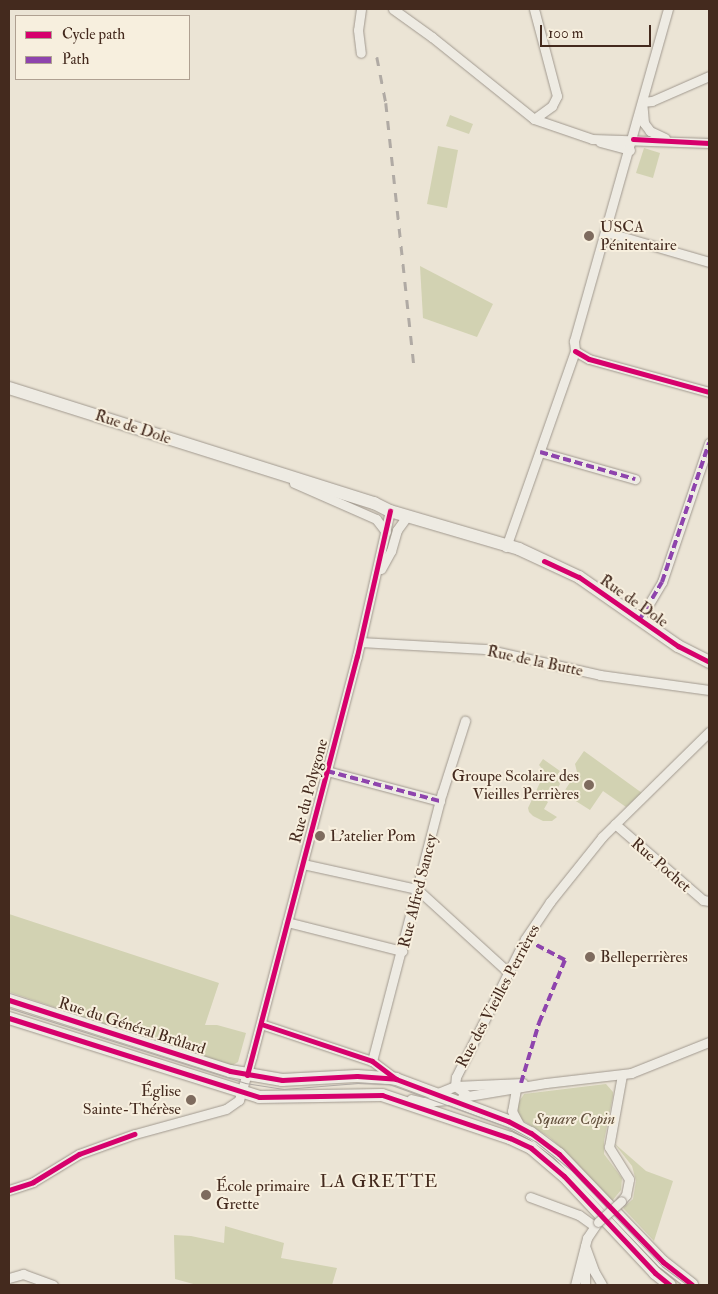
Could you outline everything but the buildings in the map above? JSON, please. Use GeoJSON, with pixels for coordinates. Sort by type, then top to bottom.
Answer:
{"type":"FeatureCollection","features":[{"type":"Feature","properties":{"kind":"main road","name":"Rue de Dole"},"geometry":{"type":"LineString","coordinates":[[9,388],[374,503],[390,512],[523,551],[579,577],[678,646],[709,662]]}},
{"type":"Feature","properties":{"kind":"main road","name":"Rue du Général Brûlard"},"geometry":{"type":"LineString","coordinates":[[9,1000],[247,1075],[282,1080],[358,1076],[396,1079],[438,1093],[454,1093],[520,1126],[559,1154],[663,1262],[692,1285]]}},
{"type":"Feature","properties":{"kind":"main road","name":"Rue du Général Brûlard"},"geometry":{"type":"LineString","coordinates":[[9,1018],[242,1093],[260,1097],[278,1099],[382,1095]]}},
{"type":"Feature","properties":{"kind":"main road"},"geometry":{"type":"LineString","coordinates":[[382,1095],[446,1115],[510,1138],[531,1148],[564,1176],[655,1273],[670,1285]]}},
{"type":"Feature","properties":{"kind":"street"},"geometry":{"type":"LineString","coordinates":[[360,9],[358,30],[361,53]]}},
{"type":"Feature","properties":{"kind":"street"},"geometry":{"type":"LineString","coordinates":[[393,9],[432,37],[534,119],[630,150]]}},
{"type":"Feature","properties":{"kind":"street"},"geometry":{"type":"LineString","coordinates":[[534,9],[557,96],[552,106],[534,119]]}},
{"type":"Feature","properties":{"kind":"street"},"geometry":{"type":"LineString","coordinates":[[506,546],[575,350],[574,341],[630,150],[668,9]]}},
{"type":"Feature","properties":{"kind":"street"},"geometry":{"type":"LineString","coordinates":[[642,102],[652,101],[709,76]]}},
{"type":"Feature","properties":{"kind":"street"},"geometry":{"type":"LineString","coordinates":[[642,102],[642,118],[650,131],[671,140]]}},
{"type":"Feature","properties":{"kind":"street"},"geometry":{"type":"LineString","coordinates":[[592,139],[671,140],[709,143]]}},
{"type":"Feature","properties":{"kind":"street"},"geometry":{"type":"LineString","coordinates":[[606,232],[709,262]]}},
{"type":"Feature","properties":{"kind":"street"},"geometry":{"type":"LineString","coordinates":[[575,350],[582,357],[709,392]]}},
{"type":"Feature","properties":{"kind":"street"},"geometry":{"type":"LineString","coordinates":[[640,619],[662,582],[709,443]]}},
{"type":"Feature","properties":{"kind":"street"},"geometry":{"type":"LineString","coordinates":[[540,452],[635,479]]}},
{"type":"Feature","properties":{"kind":"street","name":"Rue de Dole"},"geometry":{"type":"LineString","coordinates":[[258,466],[376,519],[386,532]]}},
{"type":"Feature","properties":{"kind":"street","name":"Rue du Polygone"},"geometry":{"type":"LineString","coordinates":[[242,1093],[360,642],[390,512]]}},
{"type":"Feature","properties":{"kind":"street","name":"Rue du Polygone"},"geometry":{"type":"LineString","coordinates":[[376,578],[391,551],[397,530],[407,516]]}},
{"type":"Feature","properties":{"kind":"street","name":"Rue de la Butte"},"geometry":{"type":"LineString","coordinates":[[360,642],[485,649],[600,675],[709,690]]}},
{"type":"Feature","properties":{"kind":"street","name":"Rue Alfred Sancey"},"geometry":{"type":"LineString","coordinates":[[372,1061],[440,801],[465,721]]}},
{"type":"Feature","properties":{"kind":"street","name":"Rue des Vieilles Perrières"},"geometry":{"type":"LineString","coordinates":[[454,1093],[457,1075],[508,972],[525,939],[550,902],[615,824],[709,732]]}},
{"type":"Feature","properties":{"kind":"street"},"geometry":{"type":"LineString","coordinates":[[327,771],[440,801]]}},
{"type":"Feature","properties":{"kind":"street","name":"Rue Pochet"},"geometry":{"type":"LineString","coordinates":[[615,824],[702,900],[709,902]]}},
{"type":"Feature","properties":{"kind":"street"},"geometry":{"type":"LineString","coordinates":[[303,864],[417,890],[508,972]]}},
{"type":"Feature","properties":{"kind":"street"},"geometry":{"type":"LineString","coordinates":[[287,922],[402,952]]}},
{"type":"Feature","properties":{"kind":"street"},"geometry":{"type":"LineString","coordinates":[[261,1024],[372,1061],[396,1079]]}},
{"type":"Feature","properties":{"kind":"street"},"geometry":{"type":"LineString","coordinates":[[382,1095],[423,1102],[454,1093],[508,1084],[546,1083],[622,1075],[640,1071],[709,1042]]}},
{"type":"Feature","properties":{"kind":"street"},"geometry":{"type":"LineString","coordinates":[[575,1285],[585,1246],[596,1224],[626,1195],[629,1179],[609,1147],[622,1075]]}},
{"type":"Feature","properties":{"kind":"street"},"geometry":{"type":"LineString","coordinates":[[454,1093],[467,1095],[546,1083]]}},
{"type":"Feature","properties":{"kind":"street"},"geometry":{"type":"LineString","coordinates":[[508,1084],[516,1089]]}},
{"type":"Feature","properties":{"kind":"street"},"geometry":{"type":"LineString","coordinates":[[516,1089],[512,1111],[520,1126]]}},
{"type":"Feature","properties":{"kind":"street"},"geometry":{"type":"LineString","coordinates":[[9,1190],[33,1182],[78,1154],[120,1139],[226,1109],[238,1102],[242,1093]]}},
{"type":"Feature","properties":{"kind":"street"},"geometry":{"type":"LineString","coordinates":[[530,1197],[579,1215],[596,1224]]}},
{"type":"Feature","properties":{"kind":"street"},"geometry":{"type":"LineString","coordinates":[[585,1246],[585,1285]]}},
{"type":"Feature","properties":{"kind":"street"},"geometry":{"type":"LineString","coordinates":[[585,1246],[594,1271],[602,1285]]}},
{"type":"Feature","properties":{"kind":"street"},"geometry":{"type":"LineString","coordinates":[[655,1273],[664,1285]]}},
{"type":"Feature","properties":{"kind":"street"},"geometry":{"type":"LineString","coordinates":[[10,1280],[23,1274],[53,1285]]}},
{"type":"Feature","properties":{"kind":"green space"},"geometry":{"type":"Polygon","coordinates":[[[450,115],[473,124],[469,134],[446,126],[450,115]]]}},
{"type":"Feature","properties":{"kind":"green space"},"geometry":{"type":"Polygon","coordinates":[[[438,146],[458,150],[447,208],[427,204],[438,146]]]}},
{"type":"Feature","properties":{"kind":"green space"},"geometry":{"type":"Polygon","coordinates":[[[644,148],[660,153],[653,178],[636,173],[644,148]]]}},
{"type":"Feature","properties":{"kind":"green space"},"geometry":{"type":"Polygon","coordinates":[[[420,266],[493,304],[477,337],[423,318],[420,266]]]}},
{"type":"Feature","properties":{"kind":"green space"},"geometry":{"type":"Polygon","coordinates":[[[584,751],[642,793],[626,807],[603,791],[590,810],[563,793],[577,772],[575,764],[584,751]]]}},
{"type":"Feature","properties":{"kind":"green space"},"geometry":{"type":"Polygon","coordinates":[[[543,759],[560,771],[556,777],[560,784],[557,789],[552,787],[544,799],[548,802],[544,809],[557,817],[552,821],[543,821],[533,816],[528,808],[545,772],[539,765],[543,759]]]}},
{"type":"Feature","properties":{"kind":"green space"},"geometry":{"type":"Polygon","coordinates":[[[9,914],[219,983],[205,1025],[217,1025],[246,1033],[238,1062],[231,1066],[9,992],[9,914]]]}},
{"type":"Feature","properties":{"kind":"green space","name":"Square Copin"},"geometry":{"type":"Polygon","coordinates":[[[606,1084],[613,1092],[613,1096],[604,1141],[604,1154],[622,1178],[621,1190],[612,1201],[569,1155],[549,1137],[519,1118],[517,1105],[524,1094],[606,1084]]]}},
{"type":"Feature","properties":{"kind":"green space"},"geometry":{"type":"Polygon","coordinates":[[[614,1143],[646,1171],[673,1181],[654,1241],[623,1208],[633,1199],[636,1181],[632,1166],[614,1143]]]}},
{"type":"Feature","properties":{"kind":"green space"},"geometry":{"type":"Polygon","coordinates":[[[225,1226],[284,1243],[281,1258],[337,1268],[332,1285],[197,1285],[175,1279],[174,1235],[191,1236],[224,1243],[225,1226]]]}},
{"type":"Feature","properties":{"kind":"tram line"},"geometry":{"type":"LineString","coordinates":[[9,1008],[245,1083],[284,1089],[358,1083],[389,1084],[513,1129],[535,1141],[571,1170],[662,1266],[687,1285]]}},
{"type":"Feature","properties":{"kind":"railway"},"geometry":{"type":"LineString","coordinates":[[377,57],[386,103],[414,363]]}},
{"type":"Feature","properties":{"kind":"marked path"},"geometry":{"type":"LineString","coordinates":[[640,619],[662,582],[709,443]]}},
{"type":"Feature","properties":{"kind":"marked path"},"geometry":{"type":"LineString","coordinates":[[540,452],[635,479]]}},
{"type":"Feature","properties":{"kind":"marked path"},"geometry":{"type":"LineString","coordinates":[[327,771],[440,801]]}},
{"type":"Feature","properties":{"kind":"marked path"},"geometry":{"type":"LineString","coordinates":[[521,1083],[539,1023],[565,960],[525,939]]}},
{"type":"Feature","properties":{"kind":"cycle path"},"geometry":{"type":"LineString","coordinates":[[633,139],[709,143]]}},
{"type":"Feature","properties":{"kind":"cycle path"},"geometry":{"type":"LineString","coordinates":[[575,351],[589,359],[709,392]]}},
{"type":"Feature","properties":{"kind":"cycle path"},"geometry":{"type":"LineString","coordinates":[[247,1075],[357,656],[390,511]]}},
{"type":"Feature","properties":{"kind":"cycle path"},"geometry":{"type":"LineString","coordinates":[[544,561],[579,577],[678,646],[709,662]]}},
{"type":"Feature","properties":{"kind":"cycle path"},"geometry":{"type":"LineString","coordinates":[[9,1000],[230,1071],[282,1080],[357,1076],[396,1079],[508,1121],[531,1133],[559,1154],[663,1262],[692,1285]]}},
{"type":"Feature","properties":{"kind":"cycle path"},"geometry":{"type":"LineString","coordinates":[[9,1018],[259,1097],[382,1095],[510,1138],[531,1148],[564,1176],[655,1273],[670,1285]]}},
{"type":"Feature","properties":{"kind":"cycle path"},"geometry":{"type":"LineString","coordinates":[[261,1024],[372,1061],[396,1079]]}},
{"type":"Feature","properties":{"kind":"cycle path"},"geometry":{"type":"LineString","coordinates":[[9,1190],[33,1182],[79,1154],[134,1134]]}},
{"type":"Feature","properties":{"kind":"place","name":"USCA Pénitentaire"},"geometry":{"type":"Point","coordinates":[589,236]}},
{"type":"Feature","properties":{"kind":"place","name":"Groupe Scolaire des Vieilles Perrières"},"geometry":{"type":"Point","coordinates":[589,785]}},
{"type":"Feature","properties":{"kind":"place","name":"L'atelier Pom"},"geometry":{"type":"Point","coordinates":[320,836]}},
{"type":"Feature","properties":{"kind":"place","name":"Belleperrières"},"geometry":{"type":"Point","coordinates":[590,957]}},
{"type":"Feature","properties":{"kind":"place","name":"Église Sainte-Thérèse"},"geometry":{"type":"Point","coordinates":[191,1100]}},
{"type":"Feature","properties":{"kind":"place","name":"École primaire Grette"},"geometry":{"type":"Point","coordinates":[206,1195]}},
{"type":"Feature","properties":{"kind":"district","name":"LA GRETTE"},"geometry":{"type":"Point","coordinates":[379,1182]}}]}
